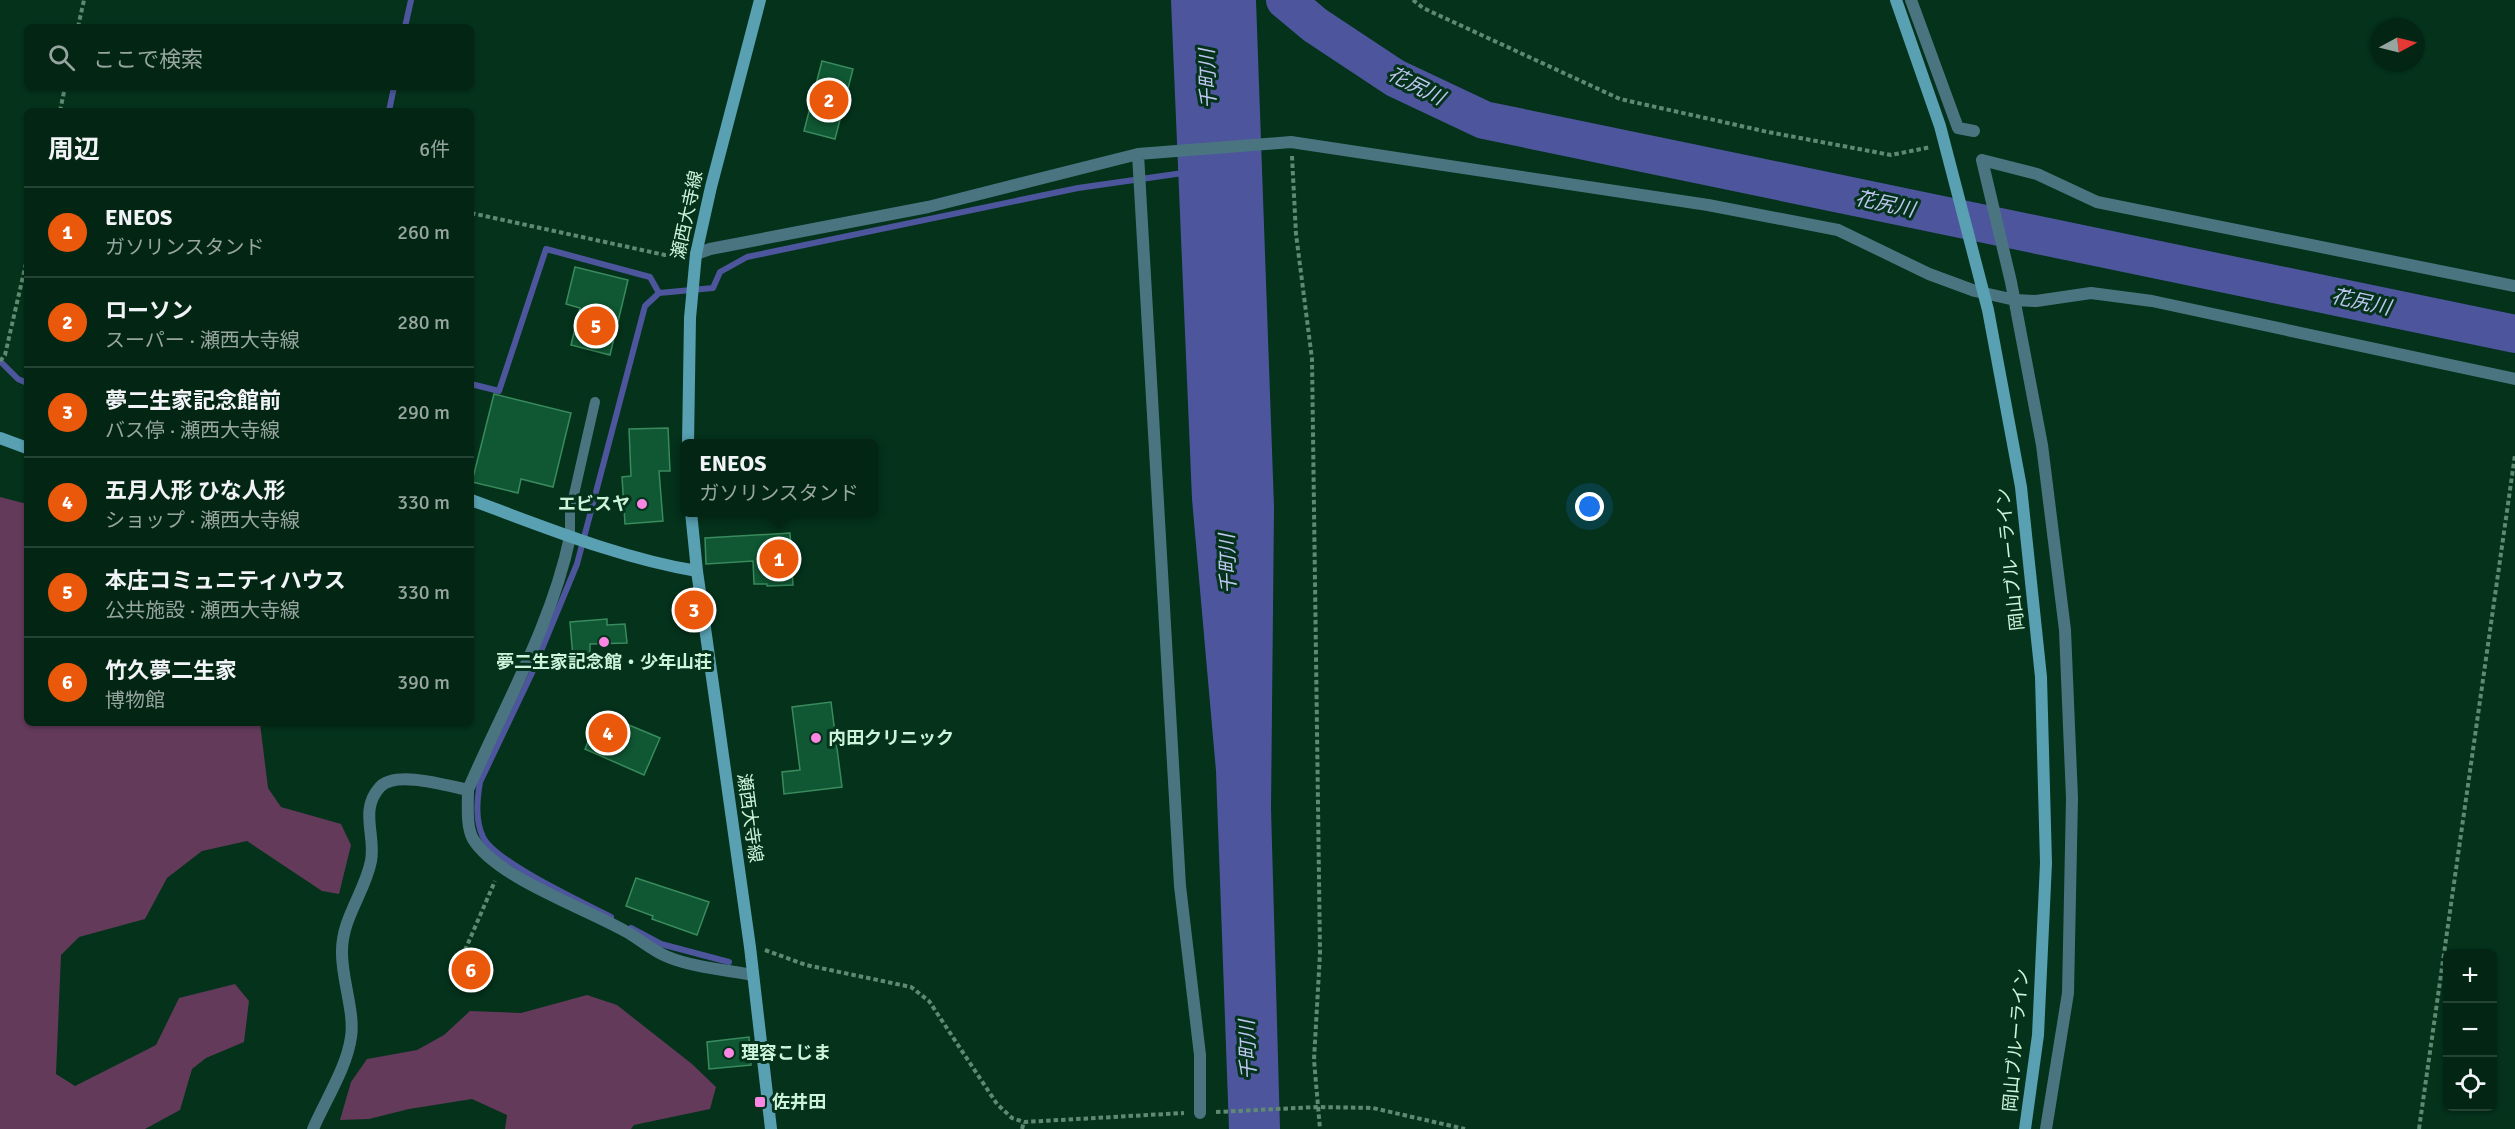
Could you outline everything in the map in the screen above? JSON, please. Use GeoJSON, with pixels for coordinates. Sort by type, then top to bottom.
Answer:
{"type":"FeatureCollection","features":[{"type":"Feature","properties":{"kind":"main road","name":"瀬西大寺線"},"geometry":{"type":"LineString","coordinates":[[688,439],[693,269],[711,187],[760,0]]}},
{"type":"Feature","properties":{"kind":"main road","name":"岡山ブルーライン"},"geometry":{"type":"LineString","coordinates":[[1896,0],[1940,126],[1988,310],[2021,487],[2041,677],[2046,862],[2038,1035],[2025,1129]]}},
{"type":"Feature","properties":{"kind":"main road"},"geometry":{"type":"LineString","coordinates":[[0,438],[24,447]]}},
{"type":"Feature","properties":{"kind":"main road"},"geometry":{"type":"LineString","coordinates":[[474,501],[573,538],[670,567],[697,572]]}},
{"type":"Feature","properties":{"kind":"main road","name":"瀬西大寺線"},"geometry":{"type":"LineString","coordinates":[[691,517],[697,572],[750,947],[771,1129]]}},
{"type":"Feature","properties":{"kind":"street"},"geometry":{"type":"LineString","coordinates":[[1911,0],[1958,128],[1974,131]]}},
{"type":"Feature","properties":{"kind":"street"},"geometry":{"type":"LineString","coordinates":[[696,254],[711,249],[928,207],[1137,154],[1276,141],[1292,142],[1708,205],[1838,230],[1929,274],[1975,291],[2014,300],[2036,301],[2091,293],[2152,301],[2515,379]]}},
{"type":"Feature","properties":{"kind":"street"},"geometry":{"type":"LineString","coordinates":[[1137,154],[1180,886],[1200,1055],[1203,1113]]}},
{"type":"Feature","properties":{"kind":"street"},"geometry":{"type":"LineString","coordinates":[[2046,1129],[2068,993],[2071,775],[2065,630],[2042,445],[2011,282],[1982,160],[2037,174],[2097,202],[2515,286]]}},
{"type":"Feature","properties":{"kind":"street"},"geometry":{"type":"LineString","coordinates":[[573,538],[548,616],[468,790],[471,837],[480,849],[503,867],[547,893],[626,931],[651,949],[669,958],[753,975]]}},
{"type":"Feature","properties":{"kind":"street"},"geometry":{"type":"LineString","coordinates":[[313,1129],[347,1054],[352,1035],[342,951],[347,922],[372,858],[368,821],[369,805],[381,786],[393,780],[422,780],[468,790]]}},
{"type":"Feature","properties":{"kind":"lane"},"geometry":{"type":"LineString","coordinates":[[573,538],[570,512],[595,402]]}},
{"type":"Feature","properties":{"kind":"path"},"geometry":{"type":"LineString","coordinates":[[79,24],[84,0]]}},
{"type":"Feature","properties":{"kind":"path"},"geometry":{"type":"LineString","coordinates":[[1413,0],[1423,8],[1620,99],[1768,132],[1891,155],[1920,151],[1941,143]]}},
{"type":"Feature","properties":{"kind":"path"},"geometry":{"type":"LineString","coordinates":[[61,108],[64,90]]}},
{"type":"Feature","properties":{"kind":"path"},"geometry":{"type":"LineString","coordinates":[[1292,142],[1296,234],[1312,359],[1320,953],[1314,1060],[1320,1129]]}},
{"type":"Feature","properties":{"kind":"path"},"geometry":{"type":"LineString","coordinates":[[474,214],[665,255],[696,254]]}},
{"type":"Feature","properties":{"kind":"path"},"geometry":{"type":"LineString","coordinates":[[0,361],[5,355],[24,272]]}},
{"type":"Feature","properties":{"kind":"path"},"geometry":{"type":"LineString","coordinates":[[2419,1129],[2515,455]]}},
{"type":"Feature","properties":{"kind":"path"},"geometry":{"type":"LineString","coordinates":[[456,971],[503,867]]}},
{"type":"Feature","properties":{"kind":"path"},"geometry":{"type":"LineString","coordinates":[[750,947],[762,948],[806,965],[911,987],[929,1001],[997,1104],[1012,1118],[1024,1122],[1318,1107],[1373,1108],[1465,1129]]}},
{"type":"Feature","properties":{"kind":"path"},"geometry":{"type":"LineString","coordinates":[[1022,1129],[1024,1122]]}},
{"type":"Feature","properties":{"kind":"shaded area"},"geometry":{"type":"Polygon","coordinates":[[[0,497],[24,503],[24,726],[260,726],[268,788],[281,807],[341,824],[351,845],[339,894],[322,891],[247,841],[202,851],[167,878],[145,919],[79,937],[61,955],[56,1074],[75,1086],[156,1045],[179,998],[235,984],[249,1001],[244,1042],[206,1058],[192,1069],[180,1110],[145,1129],[0,1129],[0,497]]]}},
{"type":"Feature","properties":{"kind":"shaded area"},"geometry":{"type":"Polygon","coordinates":[[[587,995],[617,1005],[692,1064],[716,1087],[710,1109],[634,1125],[631,1129],[505,1129],[507,1115],[472,1099],[409,1109],[369,1119],[340,1120],[351,1082],[367,1059],[417,1050],[444,1035],[470,1011],[521,1013],[587,995]]]}},
{"type":"Feature","properties":{"kind":"water","name":"千町川"},"geometry":{"type":"Polygon","coordinates":[[[1171,0],[1256,0],[1274,507],[1271,809],[1280,1129],[1229,1129],[1216,771],[1192,499],[1171,0]]]}},
{"type":"Feature","properties":{"kind":"building"},"geometry":{"type":"Polygon","coordinates":[[[822,61],[853,69],[835,139],[804,131],[822,61]]]}},
{"type":"Feature","properties":{"kind":"building"},"geometry":{"type":"Polygon","coordinates":[[[575,267],[628,280],[610,355],[571,345],[580,308],[566,304],[575,267]]]}},
{"type":"Feature","properties":{"kind":"building"},"geometry":{"type":"Polygon","coordinates":[[[494,394],[571,413],[553,487],[521,479],[518,493],[474,482],[474,474],[494,394]]]}},
{"type":"Feature","properties":{"kind":"building"},"geometry":{"type":"Polygon","coordinates":[[[668,428],[670,471],[659,471],[663,521],[625,524],[622,477],[631,476],[629,429],[668,428]]]}},
{"type":"Feature","properties":{"kind":"building"},"geometry":{"type":"Polygon","coordinates":[[[790,533],[793,585],[754,584],[753,561],[706,564],[705,538],[790,533]]]}},
{"type":"Feature","properties":{"kind":"building"},"geometry":{"type":"Polygon","coordinates":[[[607,619],[607,625],[625,624],[627,643],[590,644],[590,657],[573,658],[570,622],[607,619]]]}},
{"type":"Feature","properties":{"kind":"building","name":"内田クリニック"},"geometry":{"type":"Polygon","coordinates":[[[831,702],[842,787],[784,794],[782,772],[800,770],[792,707],[831,702]]]}},
{"type":"Feature","properties":{"kind":"building"},"geometry":{"type":"Polygon","coordinates":[[[600,713],[660,738],[644,775],[585,749],[600,713]]]}},
{"type":"Feature","properties":{"kind":"building"},"geometry":{"type":"Polygon","coordinates":[[[636,878],[709,902],[697,935],[652,919],[653,916],[626,906],[636,878]]]}},
{"type":"Feature","properties":{"kind":"building","name":"理容こじま"},"geometry":{"type":"Polygon","coordinates":[[[749,1037],[751,1065],[709,1069],[707,1042],[749,1037]]]}},
{"type":"Feature","properties":{"kind":"waterway"},"geometry":{"type":"LineString","coordinates":[[406,24],[411,0]]}},
{"type":"Feature","properties":{"kind":"waterway","name":"花尻川"},"geometry":{"type":"LineString","coordinates":[[1285,0],[1315,25],[1395,78],[1484,120],[2515,334]]}},
{"type":"Feature","properties":{"kind":"waterway"},"geometry":{"type":"LineString","coordinates":[[390,108],[393,90]]}},
{"type":"Feature","properties":{"kind":"waterway"},"geometry":{"type":"LineString","coordinates":[[611,917],[522,870],[491,847],[480,830],[478,803],[480,782],[531,675],[577,564],[645,306],[659,293],[713,288],[720,272],[747,257],[1078,188],[1183,173]]}},
{"type":"Feature","properties":{"kind":"waterway"},"geometry":{"type":"LineString","coordinates":[[474,385],[499,391],[546,249],[650,277],[659,293]]}},
{"type":"Feature","properties":{"kind":"waterway"},"geometry":{"type":"LineString","coordinates":[[0,361],[18,379],[24,382]]}},
{"type":"Feature","properties":{"kind":"waterway"},"geometry":{"type":"LineString","coordinates":[[631,928],[661,944],[729,962]]}},
{"type":"Feature","properties":{"kind":"place","name":"ローソン"},"geometry":{"type":"Point","coordinates":[829,100]}},
{"type":"Feature","properties":{"kind":"place","name":"本庄コミュニティハウス"},"geometry":{"type":"Point","coordinates":[596,326]}},
{"type":"Feature","properties":{"kind":"place","name":"エビスヤ"},"geometry":{"type":"Point","coordinates":[642,504]}},
{"type":"Feature","properties":{"kind":"place","name":"ENEOS"},"geometry":{"type":"Point","coordinates":[779,559]}},
{"type":"Feature","properties":{"kind":"place","name":"夢二生家記念館前"},"geometry":{"type":"Point","coordinates":[694,610]}},
{"type":"Feature","properties":{"kind":"place","name":"夢二生家記念館・少年山荘"},"geometry":{"type":"Point","coordinates":[604,642]}},
{"type":"Feature","properties":{"kind":"place","name":"五月人形 ひな人形"},"geometry":{"type":"Point","coordinates":[608,733]}},
{"type":"Feature","properties":{"kind":"place","name":"内田クリニック"},"geometry":{"type":"Point","coordinates":[816,738]}},
{"type":"Feature","properties":{"kind":"place","name":"竹久夢二生家"},"geometry":{"type":"Point","coordinates":[471,970]}},
{"type":"Feature","properties":{"kind":"place","name":"理容こじま"},"geometry":{"type":"Point","coordinates":[729,1053]}},
{"type":"Feature","properties":{"kind":"place","name":"佐井田"},"geometry":{"type":"Point","coordinates":[760,1102]}}]}
